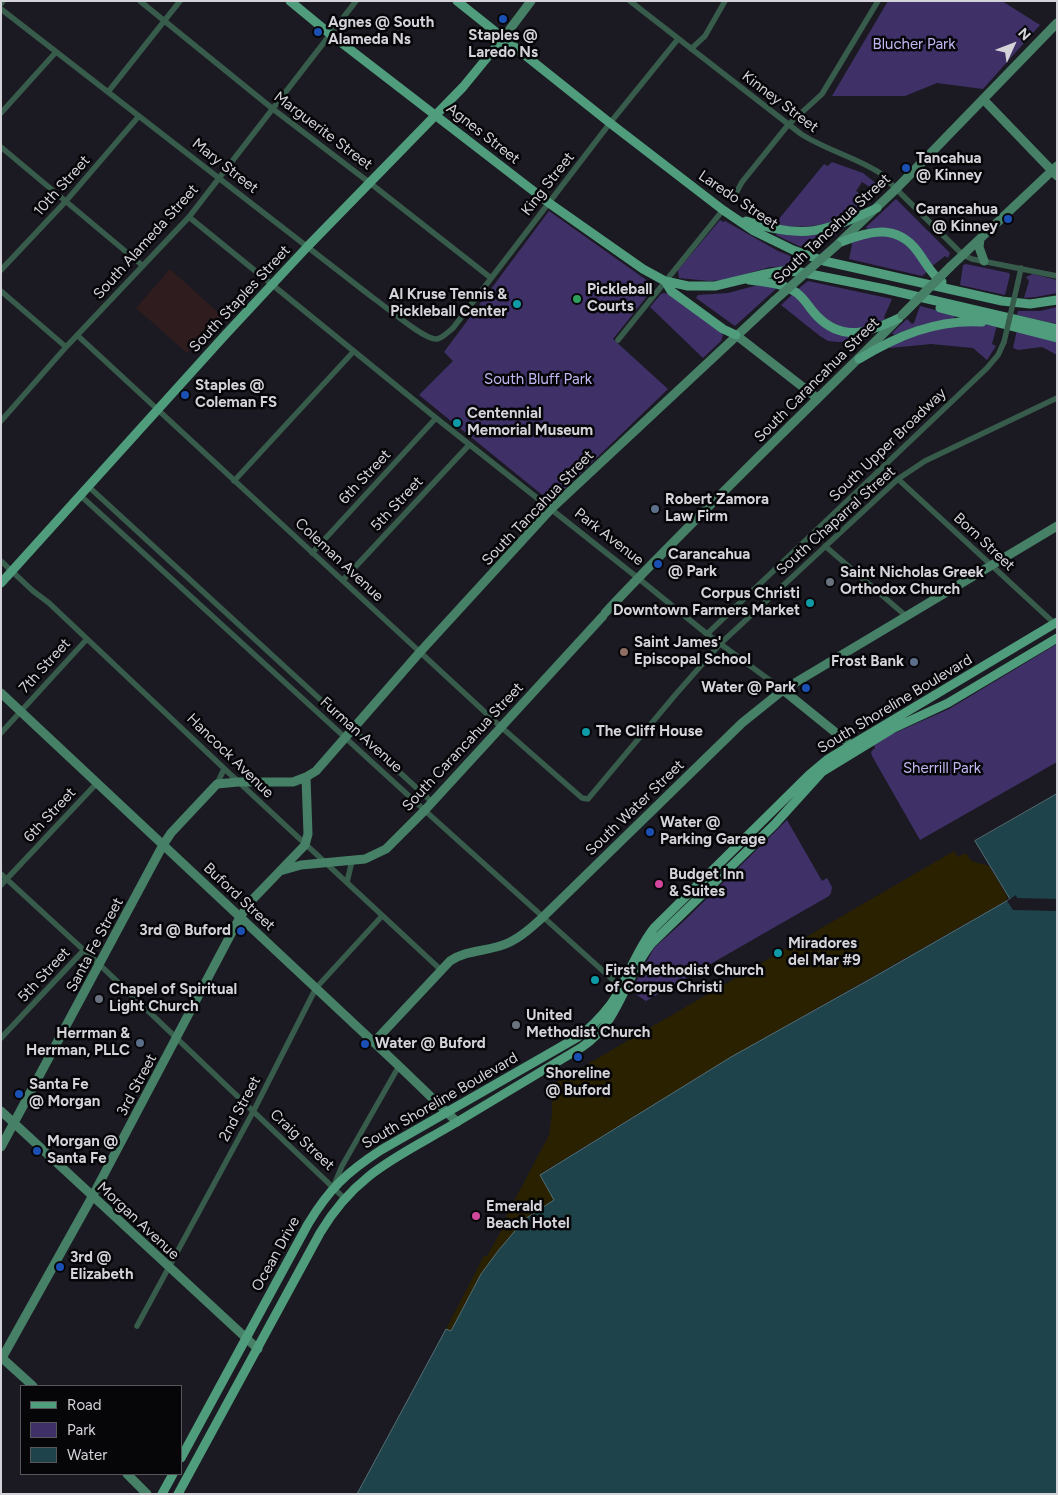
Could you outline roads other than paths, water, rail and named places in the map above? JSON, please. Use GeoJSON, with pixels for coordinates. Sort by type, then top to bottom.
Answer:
{"type":"FeatureCollection","features":[{"type":"Feature","properties":{"kind":"main road","name":"Agnes Street"},"geometry":{"type":"LineString","coordinates":[[290,1],[549,203],[643,269],[665,281]]}},
{"type":"Feature","properties":{"kind":"main road","name":"Laredo Street"},"geometry":{"type":"LineString","coordinates":[[457,1],[723,210],[775,242],[812,257],[955,291],[1015,303],[1043,303],[1057,300]]}},
{"type":"Feature","properties":{"kind":"main road"},"geometry":{"type":"LineString","coordinates":[[504,37],[531,1]]}},
{"type":"Feature","properties":{"kind":"main road","name":"South Tancahua Street"},"geometry":{"type":"LineString","coordinates":[[238,782],[294,782],[316,770],[420,652],[551,509],[774,300],[878,208],[1055,27]]}},
{"type":"Feature","properties":{"kind":"main road","name":"South Staples Street"},"geometry":{"type":"LineString","coordinates":[[1,583],[157,409],[308,246],[436,116],[504,37]]}},
{"type":"Feature","properties":{"kind":"main road"},"geometry":{"type":"LineString","coordinates":[[983,99],[1055,171]]}},
{"type":"Feature","properties":{"kind":"main road","name":"South Carancahua Street"},"geometry":{"type":"LineString","coordinates":[[325,864],[364,859],[386,849],[432,802],[638,578],[950,267],[1055,171]]}},
{"type":"Feature","properties":{"kind":"main road"},"geometry":{"type":"LineString","coordinates":[[736,218],[774,229],[800,232],[816,231],[832,227],[878,208]]}},
{"type":"Feature","properties":{"kind":"main road"},"geometry":{"type":"LineString","coordinates":[[839,243],[869,232],[888,232],[897,235],[912,245],[931,272],[940,281],[955,291]]}},
{"type":"Feature","properties":{"kind":"main road"},"geometry":{"type":"LineString","coordinates":[[980,239],[980,249],[984,261]]}},
{"type":"Feature","properties":{"kind":"main road"},"geometry":{"type":"LineString","coordinates":[[665,281],[701,287],[715,286],[782,271],[800,272],[886,289],[1057,329]]}},
{"type":"Feature","properties":{"kind":"main road"},"geometry":{"type":"LineString","coordinates":[[746,279],[774,283],[788,288],[805,300],[817,316],[826,324],[845,332],[867,332],[901,316]]}},
{"type":"Feature","properties":{"kind":"main road"},"geometry":{"type":"LineString","coordinates":[[665,281],[670,291],[722,329],[736,336],[817,398]]}},
{"type":"Feature","properties":{"kind":"main road"},"geometry":{"type":"LineString","coordinates":[[886,289],[936,307],[1057,338]]}},
{"type":"Feature","properties":{"kind":"main road"},"geometry":{"type":"LineString","coordinates":[[858,359],[891,340],[920,329],[964,322],[1005,324]]}},
{"type":"Feature","properties":{"kind":"main road","name":"South Water Street"},"geometry":{"type":"LineString","coordinates":[[374,1042],[441,970],[460,956],[508,943],[522,935],[543,918],[742,723],[783,690],[1057,526]]}},
{"type":"Feature","properties":{"kind":"main road","name":"South Shoreline Boulevard"},"geometry":{"type":"LineString","coordinates":[[853,748],[1055,622]]}},
{"type":"Feature","properties":{"kind":"main road","name":"South Shoreline Boulevard"},"geometry":{"type":"LineString","coordinates":[[344,1198],[387,1162],[457,1122],[586,1044],[596,1036],[612,1017],[639,949],[661,920],[809,775],[828,759],[948,703],[1057,638]]}},
{"type":"Feature","properties":{"kind":"main road","name":"Park Avenue"},"geometry":{"type":"LineString","coordinates":[[783,690],[853,748]]}},
{"type":"Feature","properties":{"kind":"main road","name":"Buford Street"},"geometry":{"type":"LineString","coordinates":[[1,693],[457,1122]]}},
{"type":"Feature","properties":{"kind":"main road"},"geometry":{"type":"LineString","coordinates":[[305,845],[308,834],[306,777]]}},
{"type":"Feature","properties":{"kind":"main road"},"geometry":{"type":"LineString","coordinates":[[216,784],[238,782]]}},
{"type":"Feature","properties":{"kind":"main road","name":"Santa Fe Street"},"geometry":{"type":"LineString","coordinates":[[1,1147],[163,845],[171,833],[216,784]]}},
{"type":"Feature","properties":{"kind":"main road","name":"3rd Street"},"geometry":{"type":"LineString","coordinates":[[2,1358],[92,1197],[240,917],[252,900],[305,845]]}},
{"type":"Feature","properties":{"kind":"main road"},"geometry":{"type":"LineString","coordinates":[[278,872],[301,866],[325,864]]}},
{"type":"Feature","properties":{"kind":"main road","name":"South Shoreline Boulevard"},"geometry":{"type":"LineString","coordinates":[[334,1187],[364,1160],[578,1037],[596,1022],[623,988]]}},
{"type":"Feature","properties":{"kind":"main road","name":"Morgan Avenue"},"geometry":{"type":"LineString","coordinates":[[1,1111],[258,1349]]}},
{"type":"Feature","properties":{"kind":"main road","name":"Ocean Drive"},"geometry":{"type":"LineString","coordinates":[[182,1456],[308,1224],[320,1204],[334,1187]]}},
{"type":"Feature","properties":{"kind":"main road","name":"Ocean Drive"},"geometry":{"type":"LineString","coordinates":[[178,1494],[324,1227],[344,1198]]}},
{"type":"Feature","properties":{"kind":"main road"},"geometry":{"type":"LineString","coordinates":[[2,1358],[33,1385]]}},
{"type":"Feature","properties":{"kind":"main road"},"geometry":{"type":"LineString","coordinates":[[127,1475],[147,1494]]}},
{"type":"Feature","properties":{"kind":"main road"},"geometry":{"type":"LineString","coordinates":[[162,1494],[172,1475]]}},
{"type":"Feature","properties":{"kind":"street","name":"Marguerite Street"},"geometry":{"type":"LineString","coordinates":[[140,1],[273,109],[370,182],[491,278]]}},
{"type":"Feature","properties":{"kind":"street"},"geometry":{"type":"LineString","coordinates":[[108,92],[180,1]]}},
{"type":"Feature","properties":{"kind":"street","name":"South Alameda Street"},"geometry":{"type":"LineString","coordinates":[[1,421],[77,335],[189,216],[356,1]]}},
{"type":"Feature","properties":{"kind":"street","name":"Kinney Street"},"geometry":{"type":"LineString","coordinates":[[630,1],[788,125],[814,143],[869,166],[880,173],[963,256]]}},
{"type":"Feature","properties":{"kind":"street"},"geometry":{"type":"LineString","coordinates":[[691,49],[705,36],[725,1]]}},
{"type":"Feature","properties":{"kind":"street"},"geometry":{"type":"LineString","coordinates":[[734,197],[742,182],[788,125],[822,94],[878,1]]}},
{"type":"Feature","properties":{"kind":"street","name":"Mary Street"},"geometry":{"type":"LineString","coordinates":[[1,10],[420,333],[434,340]]}},
{"type":"Feature","properties":{"kind":"street","name":"King Street"},"geometry":{"type":"LineString","coordinates":[[434,340],[440,338],[453,328],[610,123],[678,39]]}},
{"type":"Feature","properties":{"kind":"street"},"geometry":{"type":"LineString","coordinates":[[1,113],[56,52]]}},
{"type":"Feature","properties":{"kind":"street","name":"10th Street"},"geometry":{"type":"LineString","coordinates":[[1,270],[66,202],[139,116]]}},
{"type":"Feature","properties":{"kind":"street"},"geometry":{"type":"LineString","coordinates":[[1,147],[143,266]]}},
{"type":"Feature","properties":{"kind":"street"},"geometry":{"type":"LineString","coordinates":[[618,340],[723,210]]}},
{"type":"Feature","properties":{"kind":"street","name":"Park Avenue"},"geometry":{"type":"LineString","coordinates":[[189,216],[469,445],[707,634],[783,690]]}},
{"type":"Feature","properties":{"kind":"street"},"geometry":{"type":"LineString","coordinates":[[963,256],[1057,276]]}},
{"type":"Feature","properties":{"kind":"street","name":"South Upper Broadway"},"geometry":{"type":"LineString","coordinates":[[707,634],[987,368],[998,355],[1004,342],[1021,268]]}},
{"type":"Feature","properties":{"kind":"street"},"geometry":{"type":"LineString","coordinates":[[1,291],[66,347]]}},
{"type":"Feature","properties":{"kind":"street","name":"Coleman Avenue"},"geometry":{"type":"LineString","coordinates":[[77,335],[500,726],[582,798],[588,799]]}},
{"type":"Feature","properties":{"kind":"street"},"geometry":{"type":"LineString","coordinates":[[234,481],[354,351]]}},
{"type":"Feature","properties":{"kind":"street","name":"South Chaparral Street"},"geometry":{"type":"LineString","coordinates":[[588,799],[720,644],[898,479],[925,461],[1057,398]]}},
{"type":"Feature","properties":{"kind":"street","name":"6th Street"},"geometry":{"type":"LineString","coordinates":[[312,552],[436,418]]}},
{"type":"Feature","properties":{"kind":"street","name":"5th Street"},"geometry":{"type":"LineString","coordinates":[[343,580],[469,445]]}},
{"type":"Feature","properties":{"kind":"street","name":"Born Street"},"geometry":{"type":"LineString","coordinates":[[898,479],[1055,622]]}},
{"type":"Feature","properties":{"kind":"street","name":"Furman Avenue"},"geometry":{"type":"LineString","coordinates":[[88,487],[432,802]]}},
{"type":"Feature","properties":{"kind":"street","name":"Furman Avenue"},"geometry":{"type":"LineString","coordinates":[[81,496],[424,810],[623,988]]}},
{"type":"Feature","properties":{"kind":"street"},"geometry":{"type":"LineString","coordinates":[[825,546],[906,616]]}},
{"type":"Feature","properties":{"kind":"street","name":"Hancock Avenue"},"geometry":{"type":"LineString","coordinates":[[1,561],[87,638],[325,864],[347,882],[441,970]]}},
{"type":"Feature","properties":{"kind":"street"},"geometry":{"type":"LineString","coordinates":[[169,577],[177,568]]}},
{"type":"Feature","properties":{"kind":"street","name":"7th Street"},"geometry":{"type":"LineString","coordinates":[[1,733],[87,638]]}},
{"type":"Feature","properties":{"kind":"street"},"geometry":{"type":"LineString","coordinates":[[252,653],[261,644]]}},
{"type":"Feature","properties":{"kind":"street"},"geometry":{"type":"LineString","coordinates":[[216,784],[224,769]]}},
{"type":"Feature","properties":{"kind":"street","name":"6th Street"},"geometry":{"type":"LineString","coordinates":[[1,885],[97,783]]}},
{"type":"Feature","properties":{"kind":"street"},"geometry":{"type":"LineString","coordinates":[[347,882],[352,861]]}},
{"type":"Feature","properties":{"kind":"street","name":"Craig Street"},"geometry":{"type":"LineString","coordinates":[[1,874],[100,965],[344,1198]]}},
{"type":"Feature","properties":{"kind":"street","name":"2nd Street"},"geometry":{"type":"LineString","coordinates":[[137,1326],[253,1112],[316,988],[382,916]]}},
{"type":"Feature","properties":{"kind":"street","name":"5th Street"},"geometry":{"type":"LineString","coordinates":[[1,1038],[84,950]]}},
{"type":"Feature","properties":{"kind":"street","name":"Ocean Drive"},"geometry":{"type":"LineString","coordinates":[[334,1187],[342,1166],[399,1066]]}},
{"type":"Feature","properties":{"kind":"water"},"geometry":{"type":"Polygon","coordinates":[[[1057,794],[1057,1494],[357,1494],[446,1329],[451,1331],[481,1274],[525,1219],[554,1200],[540,1175],[731,1057],[1010,899],[975,841],[1057,794]]]}},
{"type":"Feature","properties":{"kind":"place","name":"Staples @ Laredo Ns"},"geometry":{"type":"Point","coordinates":[503,19]}},
{"type":"Feature","properties":{"kind":"place","name":"Agnes @ South Alameda Ns"},"geometry":{"type":"Point","coordinates":[318,32]}},
{"type":"Feature","properties":{"kind":"place","name":"Tancahua @ Kinney"},"geometry":{"type":"Point","coordinates":[906,168]}},
{"type":"Feature","properties":{"kind":"place","name":"Carancahua @ Kinney"},"geometry":{"type":"Point","coordinates":[1008,219]}},
{"type":"Feature","properties":{"kind":"place","name":"Pickleball Courts"},"geometry":{"type":"Point","coordinates":[577,299]}},
{"type":"Feature","properties":{"kind":"place","name":"Al Kruse Tennis & Pickleball Center"},"geometry":{"type":"Point","coordinates":[517,304]}},
{"type":"Feature","properties":{"kind":"place","name":"Staples @ Coleman FS"},"geometry":{"type":"Point","coordinates":[185,395]}},
{"type":"Feature","properties":{"kind":"place","name":"Centennial Memorial Museum"},"geometry":{"type":"Point","coordinates":[457,423]}},
{"type":"Feature","properties":{"kind":"place","name":"Robert Zamora Law Firm"},"geometry":{"type":"Point","coordinates":[655,509]}},
{"type":"Feature","properties":{"kind":"place","name":"Carancahua @ Park"},"geometry":{"type":"Point","coordinates":[658,564]}},
{"type":"Feature","properties":{"kind":"place","name":"Saint Nicholas Greek Orthodox Church"},"geometry":{"type":"Point","coordinates":[830,582]}},
{"type":"Feature","properties":{"kind":"place","name":"Corpus Christi Downtown Farmers Market"},"geometry":{"type":"Point","coordinates":[810,603]}},
{"type":"Feature","properties":{"kind":"place","name":"Saint James' Episcopal School"},"geometry":{"type":"Point","coordinates":[624,652]}},
{"type":"Feature","properties":{"kind":"place","name":"Frost Bank"},"geometry":{"type":"Point","coordinates":[914,662]}},
{"type":"Feature","properties":{"kind":"place","name":"Water @ Park"},"geometry":{"type":"Point","coordinates":[806,688]}},
{"type":"Feature","properties":{"kind":"place","name":"The Cliff House"},"geometry":{"type":"Point","coordinates":[586,732]}},
{"type":"Feature","properties":{"kind":"place","name":"Water @ Parking Garage"},"geometry":{"type":"Point","coordinates":[650,832]}},
{"type":"Feature","properties":{"kind":"place","name":"Budget Inn & Suites"},"geometry":{"type":"Point","coordinates":[659,884]}},
{"type":"Feature","properties":{"kind":"place","name":"3rd @ Buford"},"geometry":{"type":"Point","coordinates":[241,931]}},
{"type":"Feature","properties":{"kind":"place","name":"Miradores del Mar #9"},"geometry":{"type":"Point","coordinates":[778,953]}},
{"type":"Feature","properties":{"kind":"place","name":"First Methodist Church of Corpus Christi"},"geometry":{"type":"Point","coordinates":[595,980]}},
{"type":"Feature","properties":{"kind":"place","name":"Chapel of Spiritual Light Church"},"geometry":{"type":"Point","coordinates":[99,999]}},
{"type":"Feature","properties":{"kind":"place","name":"United Methodist Church"},"geometry":{"type":"Point","coordinates":[516,1025]}},
{"type":"Feature","properties":{"kind":"place","name":"Herrman & Herrman, PLLC"},"geometry":{"type":"Point","coordinates":[140,1043]}},
{"type":"Feature","properties":{"kind":"place","name":"Water @ Buford"},"geometry":{"type":"Point","coordinates":[365,1044]}},
{"type":"Feature","properties":{"kind":"place","name":"Shoreline @ Buford"},"geometry":{"type":"Point","coordinates":[578,1057]}},
{"type":"Feature","properties":{"kind":"place","name":"Santa Fe @ Morgan"},"geometry":{"type":"Point","coordinates":[19,1094]}},
{"type":"Feature","properties":{"kind":"place","name":"Morgan @ Santa Fe"},"geometry":{"type":"Point","coordinates":[37,1151]}},
{"type":"Feature","properties":{"kind":"place","name":"Emerald Beach Hotel"},"geometry":{"type":"Point","coordinates":[476,1216]}},
{"type":"Feature","properties":{"kind":"place","name":"3rd @ Elizabeth"},"geometry":{"type":"Point","coordinates":[60,1267]}},
{"type":"Feature","properties":{"kind":"park label","name":"Blucher Park"},"geometry":{"type":"Point","coordinates":[914,45]}},
{"type":"Feature","properties":{"kind":"park label","name":"South Bluff Park"},"geometry":{"type":"Point","coordinates":[538,380]}},
{"type":"Feature","properties":{"kind":"park label","name":"Sherrill Park"},"geometry":{"type":"Point","coordinates":[942,769]}}]}
